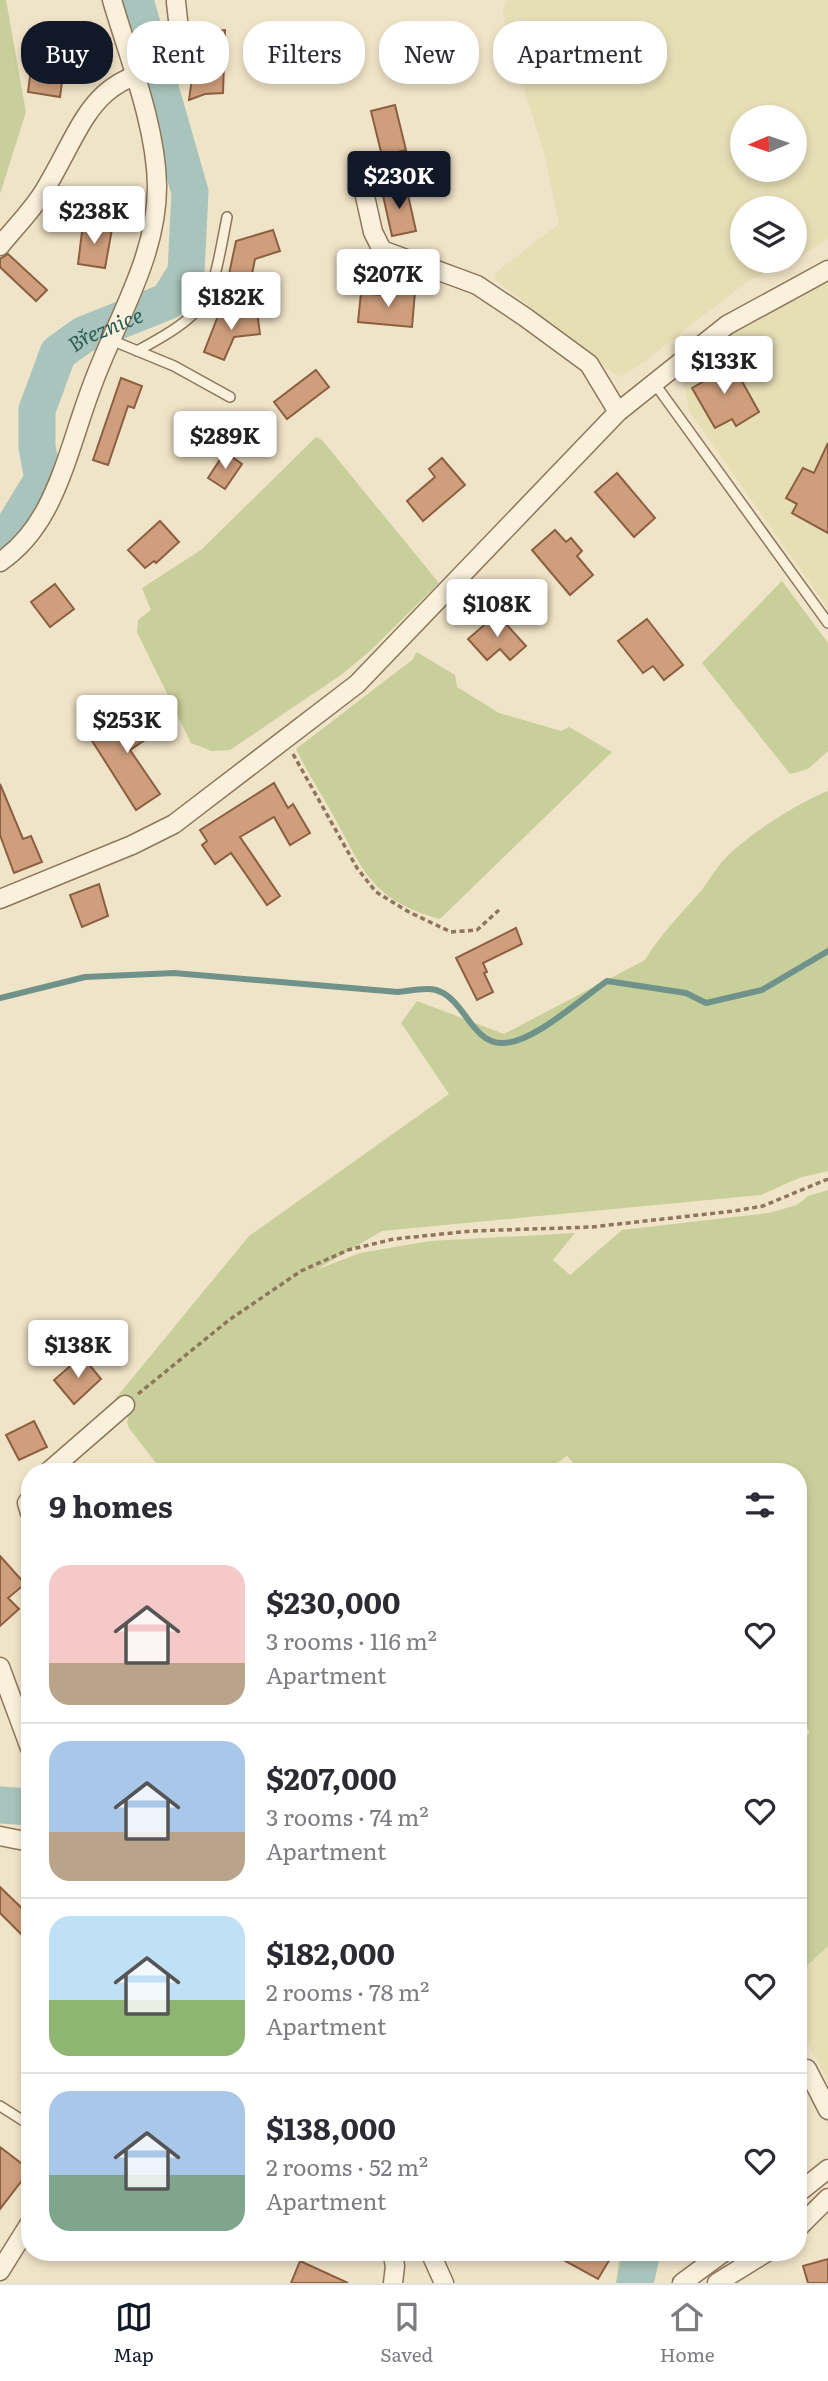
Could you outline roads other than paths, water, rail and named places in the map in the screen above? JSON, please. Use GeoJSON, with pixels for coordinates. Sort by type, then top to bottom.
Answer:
{"type":"FeatureCollection","features":[{"type":"Feature","properties":{"kind":"street"},"geometry":{"type":"LineString","coordinates":[[112,0],[127,38]]}},
{"type":"Feature","properties":{"kind":"street"},"geometry":{"type":"LineString","coordinates":[[176,2],[178,21]]}},
{"type":"Feature","properties":{"kind":"street"},"geometry":{"type":"LineString","coordinates":[[0,246],[46,189],[90,107],[113,85],[127,80]]}},
{"type":"Feature","properties":{"kind":"street"},"geometry":{"type":"LineString","coordinates":[[0,562],[23,542],[44,512],[150,239],[157,188],[156,163],[143,84]]}},
{"type":"Feature","properties":{"kind":"street"},"geometry":{"type":"LineString","coordinates":[[362,183],[373,232],[382,250],[477,285],[525,317],[589,364],[618,412]]}},
{"type":"Feature","properties":{"kind":"street"},"geometry":{"type":"LineString","coordinates":[[0,900],[132,845],[174,824],[285,740],[357,684],[618,412],[727,325],[828,270]]}},
{"type":"Feature","properties":{"kind":"street"},"geometry":{"type":"LineString","coordinates":[[58,1463],[125,1405]]}},
{"type":"Feature","properties":{"kind":"street"},"geometry":{"type":"LineString","coordinates":[[0,1667],[21,1724]]}},
{"type":"Feature","properties":{"kind":"street"},"geometry":{"type":"LineString","coordinates":[[0,1836],[21,1840]]}},
{"type":"Feature","properties":{"kind":"street"},"geometry":{"type":"LineString","coordinates":[[807,2069],[828,2110]]}},
{"type":"Feature","properties":{"kind":"street"},"geometry":{"type":"LineString","coordinates":[[807,2186],[828,2169]]}},
{"type":"Feature","properties":{"kind":"street"},"geometry":{"type":"LineString","coordinates":[[807,2219],[828,2199]]}},
{"type":"Feature","properties":{"kind":"street"},"geometry":{"type":"LineString","coordinates":[[0,2271],[21,2237]]}},
{"type":"Feature","properties":{"kind":"street"},"geometry":{"type":"LineString","coordinates":[[393,2283],[394,2261]]}},
{"type":"Feature","properties":{"kind":"street"},"geometry":{"type":"LineString","coordinates":[[434,2261],[444,2283]]}},
{"type":"Feature","properties":{"kind":"street"},"geometry":{"type":"LineString","coordinates":[[682,2283],[712,2261]]}},
{"type":"Feature","properties":{"kind":"street"},"geometry":{"type":"LineString","coordinates":[[717,2283],[752,2261]]}},
{"type":"Feature","properties":{"kind":"lane"},"geometry":{"type":"LineString","coordinates":[[137,351],[161,338],[201,309],[212,285],[227,217]]}},
{"type":"Feature","properties":{"kind":"lane"},"geometry":{"type":"LineString","coordinates":[[113,333],[137,351],[174,366],[230,397]]}},
{"type":"Feature","properties":{"kind":"lane"},"geometry":{"type":"LineString","coordinates":[[655,384],[828,622]]}},
{"type":"Feature","properties":{"kind":"lane"},"geometry":{"type":"LineString","coordinates":[[0,2106],[21,2119]]}},
{"type":"Feature","properties":{"kind":"waterway","name":"Březnice"},"geometry":{"type":"LineString","coordinates":[[0,540],[12,530],[43,479],[37,447],[37,410],[58,353],[83,335],[168,301],[186,272],[190,192],[135,0]]}},
{"type":"Feature","properties":{"kind":"waterway"},"geometry":{"type":"LineString","coordinates":[[0,998],[85,977],[174,973],[398,992],[432,989],[454,1002],[482,1035],[501,1043],[513,1042],[541,1029],[607,981],[686,993],[706,1003],[762,990],[828,951]]}},
{"type":"Feature","properties":{"kind":"waterway","name":"Březnice"},"geometry":{"type":"LineString","coordinates":[[0,1805],[21,1806]]}},
{"type":"Feature","properties":{"kind":"waterway","name":"Březnice"},"geometry":{"type":"LineString","coordinates":[[635,2283],[640,2261]]}}]}
